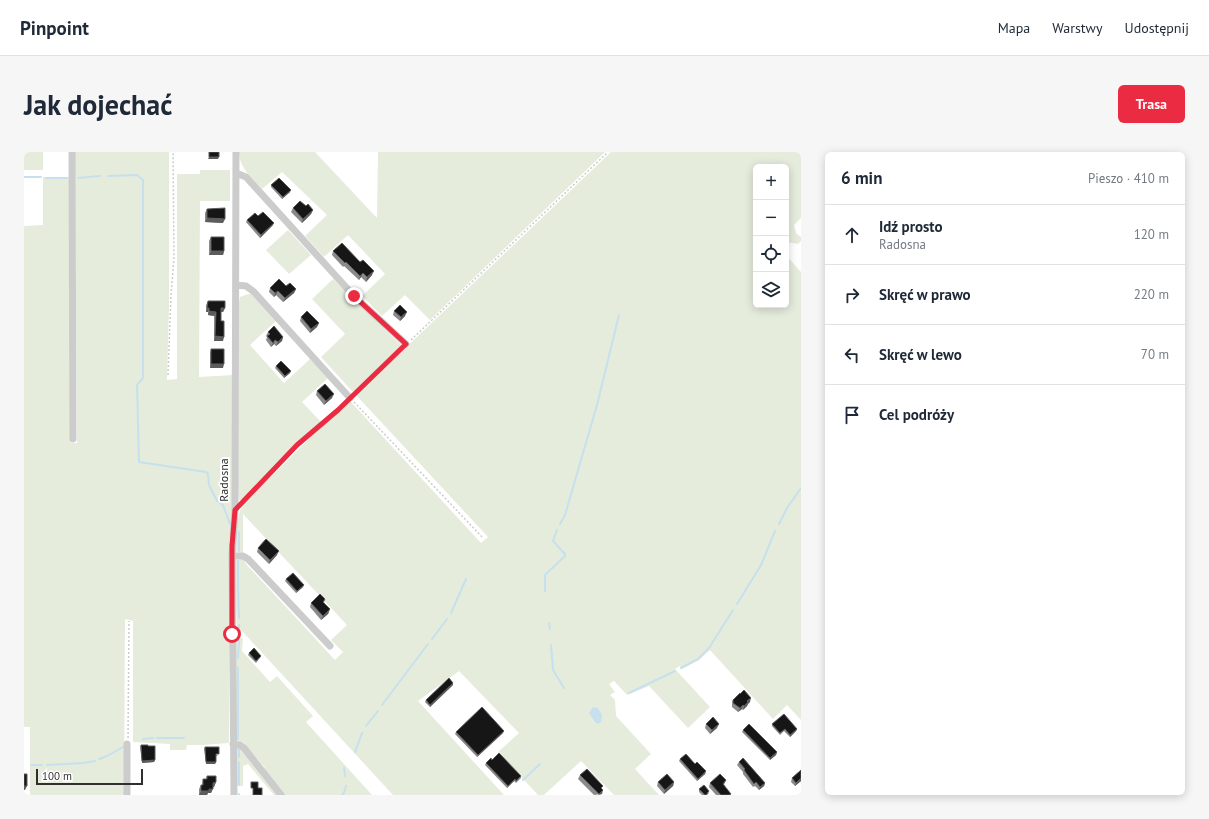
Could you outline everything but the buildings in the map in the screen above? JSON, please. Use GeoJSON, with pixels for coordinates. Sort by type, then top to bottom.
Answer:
{"type":"FeatureCollection","features":[{"type":"Feature","properties":{"kind":"street"},"geometry":{"type":"LineString","coordinates":[[72,152],[73,439]]}},
{"type":"Feature","properties":{"kind":"street","name":"Radosna"},"geometry":{"type":"LineString","coordinates":[[234,795],[232,556],[235,510],[236,152]]}},
{"type":"Feature","properties":{"kind":"street"},"geometry":{"type":"LineString","coordinates":[[236,173],[246,177],[354,296],[406,344]]}},
{"type":"Feature","properties":{"kind":"street"},"geometry":{"type":"LineString","coordinates":[[236,285],[246,286],[254,292],[350,398]]}},
{"type":"Feature","properties":{"kind":"street"},"geometry":{"type":"LineString","coordinates":[[232,556],[243,556],[248,559],[330,646]]}},
{"type":"Feature","properties":{"kind":"street"},"geometry":{"type":"LineString","coordinates":[[127,795],[128,744]]}},
{"type":"Feature","properties":{"kind":"street"},"geometry":{"type":"LineString","coordinates":[[233,744],[240,745],[244,748],[281,795]]}},
{"type":"Feature","properties":{"kind":"path"},"geometry":{"type":"LineString","coordinates":[[168,375],[174,258],[173,152]]}},
{"type":"Feature","properties":{"kind":"path"},"geometry":{"type":"LineString","coordinates":[[235,510],[297,445],[350,398],[608,152]]}},
{"type":"Feature","properties":{"kind":"path"},"geometry":{"type":"LineString","coordinates":[[350,398],[482,537]]}},
{"type":"Feature","properties":{"kind":"path"},"geometry":{"type":"LineString","coordinates":[[128,744],[129,621]]}},
{"type":"Feature","properties":{"kind":"green space"},"geometry":{"type":"Polygon","coordinates":[[[24,152],[43,152],[43,170],[24,170],[24,152]]]}},
{"type":"Feature","properties":{"kind":"green space"},"geometry":{"type":"Polygon","coordinates":[[[75,152],[169,152],[169,307],[167,380],[177,379],[177,174],[200,174],[200,170],[230,170],[230,201],[200,201],[199,377],[233,375],[233,519],[229,541],[229,743],[187,745],[186,750],[170,750],[170,744],[133,742],[133,621],[125,619],[124,795],[30,795],[30,727],[24,727],[24,226],[43,225],[43,177],[69,177],[71,443],[77,443],[75,152]]]}},
{"type":"Feature","properties":{"kind":"green space"},"geometry":{"type":"Polygon","coordinates":[[[239,152],[315,152],[377,218],[378,152],[605,152],[430,320],[405,295],[382,316],[362,296],[385,274],[348,235],[324,257],[305,236],[327,215],[282,172],[262,189],[244,168],[241,163],[239,152]]]}},
{"type":"Feature","properties":{"kind":"green space"},"geometry":{"type":"Polygon","coordinates":[[[611,152],[801,152],[801,218],[794,225],[796,233],[801,237],[801,241],[798,244],[789,242],[789,164],[753,164],[753,308],[789,308],[789,258],[801,272],[801,720],[787,705],[773,719],[710,650],[699,660],[682,669],[680,666],[675,669],[710,707],[688,728],[649,686],[627,695],[614,681],[609,684],[615,692],[610,695],[615,700],[616,716],[651,754],[635,769],[659,795],[614,795],[581,761],[544,795],[538,795],[498,752],[519,733],[459,671],[418,701],[504,795],[393,795],[242,631],[237,632],[234,560],[243,559],[335,660],[343,652],[331,640],[347,625],[243,514],[243,553],[234,550],[239,515],[243,504],[350,401],[481,543],[488,537],[356,395],[611,152]]]}},
{"type":"Feature","properties":{"kind":"green space"},"geometry":{"type":"Polygon","coordinates":[[[288,230],[311,255],[289,274],[266,250],[288,230]]]}},
{"type":"Feature","properties":{"kind":"green space"},"geometry":{"type":"Polygon","coordinates":[[[333,279],[402,346],[353,392],[321,357],[345,334],[312,299],[333,279]]]}},
{"type":"Feature","properties":{"kind":"green space"},"geometry":{"type":"Polygon","coordinates":[[[251,294],[276,321],[250,345],[284,383],[310,359],[328,378],[302,402],[321,422],[298,441],[242,500],[239,500],[239,302],[240,297],[251,294]]]}},
{"type":"Feature","properties":{"kind":"green space"},"geometry":{"type":"Polygon","coordinates":[[[240,637],[243,639],[242,651],[270,682],[277,676],[313,716],[306,722],[372,795],[284,795],[263,770],[265,768],[243,742],[236,741],[236,639],[240,637]]]}},
{"type":"Feature","properties":{"kind":"green space"},"geometry":{"type":"Polygon","coordinates":[[[237,746],[279,795],[274,795],[248,764],[243,766],[243,786],[236,786],[237,746]]]}},
{"type":"Feature","properties":{"kind":"water"},"geometry":{"type":"Polygon","coordinates":[[[593,707],[598,708],[602,715],[601,722],[598,724],[589,713],[593,707]]]}},
{"type":"Feature","properties":{"kind":"waterway"},"geometry":{"type":"LineString","coordinates":[[108,176],[137,175],[143,180],[143,378],[137,385],[139,462],[206,472],[208,474],[209,485],[217,501],[223,505],[230,524]]}},
{"type":"Feature","properties":{"kind":"waterway"},"geometry":{"type":"LineString","coordinates":[[78,178],[100,176]]}},
{"type":"Feature","properties":{"kind":"waterway"},"geometry":{"type":"LineString","coordinates":[[24,177],[41,177]]}},
{"type":"Feature","properties":{"kind":"waterway"},"geometry":{"type":"LineString","coordinates":[[46,178],[67,178]]}},
{"type":"Feature","properties":{"kind":"waterway"},"geometry":{"type":"LineString","coordinates":[[560,524],[565,515],[597,405],[619,315]]}},
{"type":"Feature","properties":{"kind":"waterway"},"geometry":{"type":"LineString","coordinates":[[779,524],[787,508],[801,488]]}},
{"type":"Feature","properties":{"kind":"waterway"},"geometry":{"type":"LineString","coordinates":[[545,591],[545,575],[565,556],[565,554],[553,541],[557,530]]}},
{"type":"Feature","properties":{"kind":"waterway"},"geometry":{"type":"LineString","coordinates":[[737,604],[761,565],[775,531]]}},
{"type":"Feature","properties":{"kind":"waterway"},"geometry":{"type":"LineString","coordinates":[[239,532],[239,551]]}},
{"type":"Feature","properties":{"kind":"waterway"},"geometry":{"type":"LineString","coordinates":[[238,561],[239,618]]}},
{"type":"Feature","properties":{"kind":"waterway"},"geometry":{"type":"LineString","coordinates":[[451,613],[466,579]]}},
{"type":"Feature","properties":{"kind":"waterway"},"geometry":{"type":"LineString","coordinates":[[681,668],[698,659],[709,648],[733,610]]}},
{"type":"Feature","properties":{"kind":"waterway"},"geometry":{"type":"LineString","coordinates":[[432,639],[447,619]]}},
{"type":"Feature","properties":{"kind":"waterway"},"geometry":{"type":"LineString","coordinates":[[549,623],[550,629]]}},
{"type":"Feature","properties":{"kind":"waterway"},"geometry":{"type":"LineString","coordinates":[[239,625],[239,631]]}},
{"type":"Feature","properties":{"kind":"waterway"},"geometry":{"type":"LineString","coordinates":[[238,658],[239,639]]}},
{"type":"Feature","properties":{"kind":"waterway"},"geometry":{"type":"LineString","coordinates":[[382,705],[428,644]]}},
{"type":"Feature","properties":{"kind":"waterway"},"geometry":{"type":"LineString","coordinates":[[551,645],[553,670],[564,688]]}},
{"type":"Feature","properties":{"kind":"waterway"},"geometry":{"type":"LineString","coordinates":[[237,739],[238,667]]}},
{"type":"Feature","properties":{"kind":"waterway"},"geometry":{"type":"LineString","coordinates":[[629,693],[675,671]]}},
{"type":"Feature","properties":{"kind":"waterway"},"geometry":{"type":"LineString","coordinates":[[366,726],[378,711]]}},
{"type":"Feature","properties":{"kind":"waterway"},"geometry":{"type":"LineString","coordinates":[[355,752],[362,733]]}},
{"type":"Feature","properties":{"kind":"waterway"},"geometry":{"type":"LineString","coordinates":[[143,739],[153,738]]}},
{"type":"Feature","properties":{"kind":"waterway"},"geometry":{"type":"LineString","coordinates":[[157,738],[184,738]]}},
{"type":"Feature","properties":{"kind":"waterway"},"geometry":{"type":"LineString","coordinates":[[99,759],[123,747]]}},
{"type":"Feature","properties":{"kind":"waterway"},"geometry":{"type":"LineString","coordinates":[[239,749],[239,757]]}},
{"type":"Feature","properties":{"kind":"waterway"},"geometry":{"type":"LineString","coordinates":[[47,765],[95,761]]}},
{"type":"Feature","properties":{"kind":"waterway"},"geometry":{"type":"LineString","coordinates":[[239,762],[239,785]]}},
{"type":"Feature","properties":{"kind":"waterway"},"geometry":{"type":"LineString","coordinates":[[523,780],[540,764]]}},
{"type":"Feature","properties":{"kind":"waterway"},"geometry":{"type":"LineString","coordinates":[[31,765],[42,765]]}},
{"type":"Feature","properties":{"kind":"waterway"},"geometry":{"type":"LineString","coordinates":[[344,768],[345,776]]}},
{"type":"Feature","properties":{"kind":"waterway"},"geometry":{"type":"LineString","coordinates":[[342,795],[346,786]]}},
{"type":"Feature","properties":{"kind":"route"},"geometry":{"type":"LineString","coordinates":[[232,634],[232,546],[235,510],[297,445],[338,410],[406,344],[354,296]]}}]}
